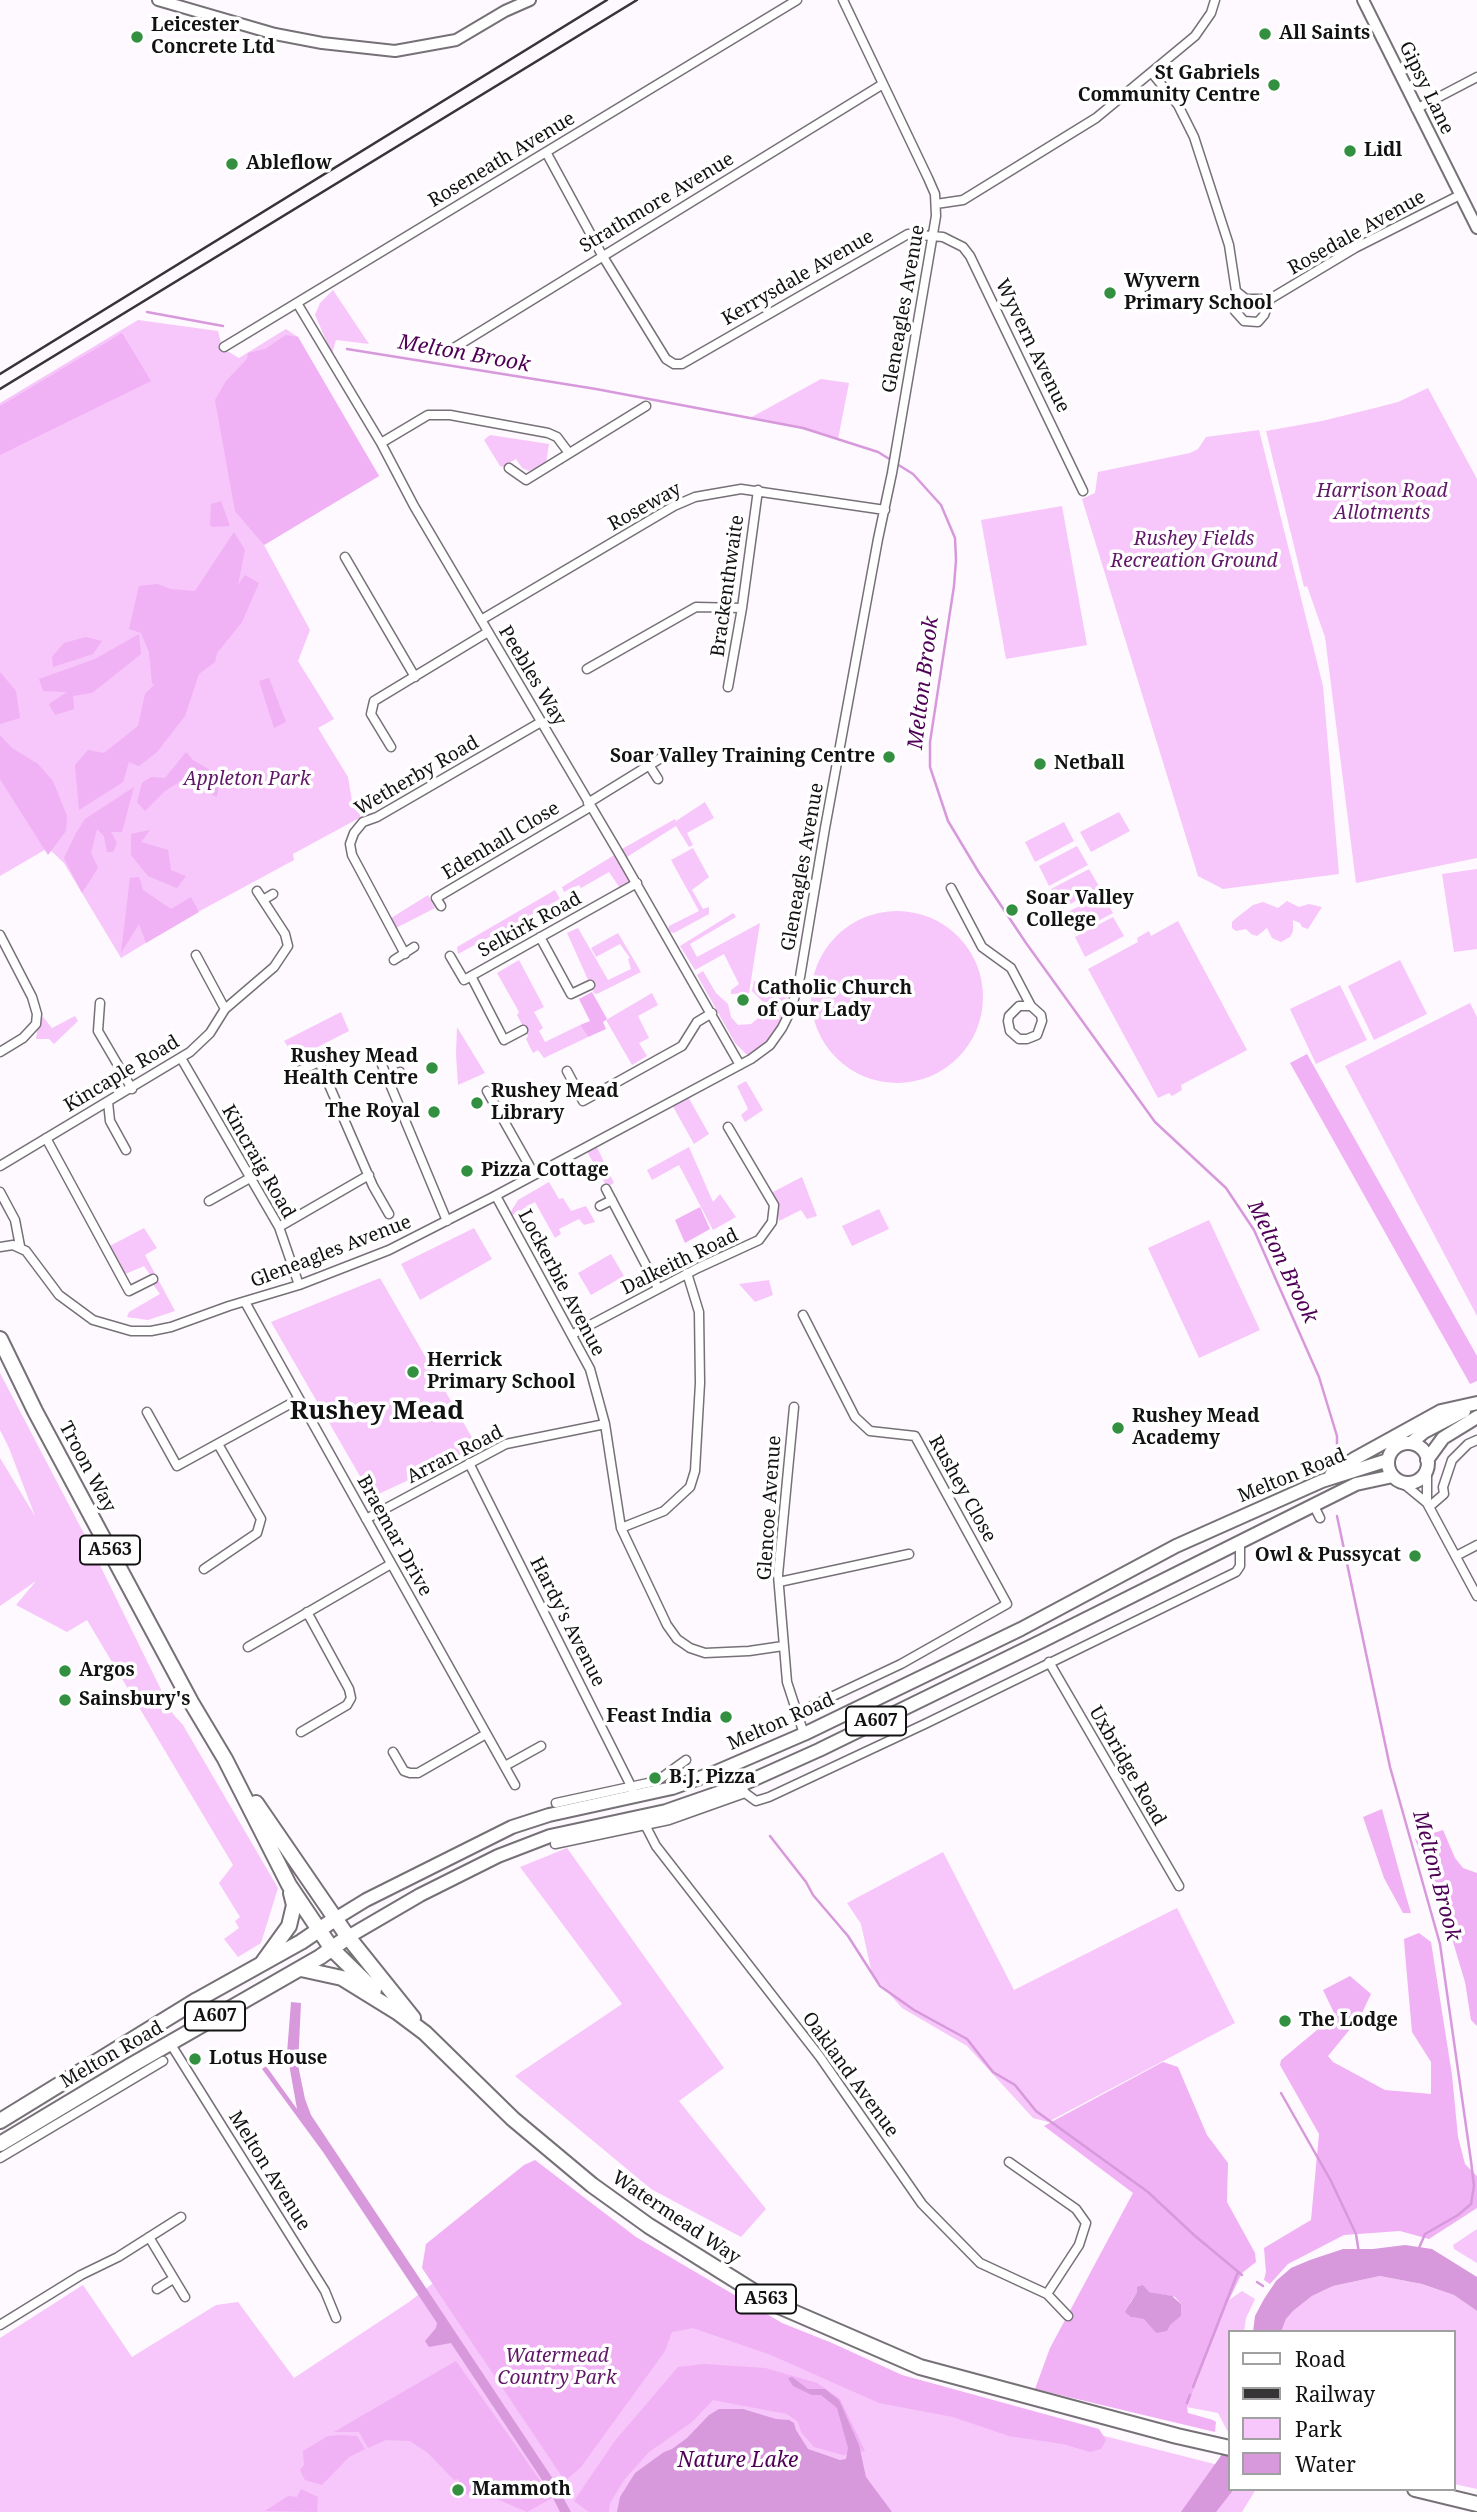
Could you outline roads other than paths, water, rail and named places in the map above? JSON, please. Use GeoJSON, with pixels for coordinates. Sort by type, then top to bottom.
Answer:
{"type":"FeatureCollection","features":[{"type":"Feature","properties":{"kind":"highway","name":"Troon Way"},"geometry":{"type":"LineString","coordinates":[[0,1339],[191,1702],[225,1759],[335,1919]]}},
{"type":"Feature","properties":{"kind":"highway","name":"Troon Way"},"geometry":{"type":"LineString","coordinates":[[225,1759],[289,1885],[319,1931]]}},
{"type":"Feature","properties":{"kind":"highway","name":"Melton Road"},"geometry":{"type":"LineString","coordinates":[[261,1966],[288,1928],[292,1917],[294,1905],[289,1885]]}},
{"type":"Feature","properties":{"kind":"highway","name":"Melton Road"},"geometry":{"type":"LineString","coordinates":[[6,2140],[16,2121],[24,2122],[27,2128],[80,2081],[197,2000],[261,1966],[335,1919]]}},
{"type":"Feature","properties":{"kind":"highway","name":"Watermead Way"},"geometry":{"type":"LineString","coordinates":[[335,1919],[425,2033],[513,2119],[592,2185],[649,2226],[772,2303],[920,2367],[1228,2448]]}},
{"type":"Feature","properties":{"kind":"highway","name":"Watermead Way"},"geometry":{"type":"LineString","coordinates":[[319,1931],[332,1949],[397,2012]]}},
{"type":"Feature","properties":{"kind":"highway","name":"Melton Road"},"geometry":{"type":"LineString","coordinates":[[0,2121],[80,2081],[133,2071],[170,2043],[300,1969],[348,1937]]}},
{"type":"Feature","properties":{"kind":"highway","name":"Watermead Way"},"geometry":{"type":"LineString","coordinates":[[300,1969],[342,1978],[425,2033]]}},
{"type":"Feature","properties":{"kind":"highway"},"geometry":{"type":"LineString","coordinates":[[1423,2491],[1477,2504]]}},
{"type":"Feature","properties":{"kind":"main road","name":"A607"},"geometry":{"type":"LineString","coordinates":[[1388,1460],[1394,1449],[1411,1443],[1477,1404]]}},
{"type":"Feature","properties":{"kind":"main road"},"geometry":{"type":"LineString","coordinates":[[1322,1481],[1342,1466],[1441,1411],[1477,1404]]}},
{"type":"Feature","properties":{"kind":"main road","name":"A607"},"geometry":{"type":"LineString","coordinates":[[1396,1478],[1412,1482],[1418,1479],[1443,1438],[1477,1417]]}},
{"type":"Feature","properties":{"kind":"main road"},"geometry":{"type":"LineString","coordinates":[[1411,1443],[1423,1449],[1427,1463]]}},
{"type":"Feature","properties":{"kind":"main road"},"geometry":{"type":"LineString","coordinates":[[1388,1460],[1396,1478]]}},
{"type":"Feature","properties":{"kind":"main road","name":"Melton Road"},"geometry":{"type":"LineString","coordinates":[[335,1919],[366,1900],[512,1827],[633,1791],[672,1788],[804,1734],[1021,1629],[1176,1546],[1322,1481],[1388,1460]]}},
{"type":"Feature","properties":{"kind":"main road","name":"Melton Road"},"geometry":{"type":"LineString","coordinates":[[348,1937],[409,1901],[477,1866],[553,1840],[643,1820],[743,1789],[929,1694],[1185,1569],[1317,1512],[1356,1484],[1396,1478]]}},
{"type":"Feature","properties":{"kind":"main road"},"geometry":{"type":"LineString","coordinates":[[1176,1546],[1185,1569]]}},
{"type":"Feature","properties":{"kind":"main road"},"geometry":{"type":"LineString","coordinates":[[866,1704],[874,1708],[920,1685],[925,1686],[929,1694]]}},
{"type":"Feature","properties":{"kind":"main road"},"geometry":{"type":"LineString","coordinates":[[543,1817],[553,1840]]}},
{"type":"Feature","properties":{"kind":"street"},"geometry":{"type":"LineString","coordinates":[[158,0],[275,34],[322,43],[395,51],[456,40],[505,11],[530,0]]}},
{"type":"Feature","properties":{"kind":"street","name":"Roseneath Avenue"},"geometry":{"type":"LineString","coordinates":[[224,347],[797,0]]}},
{"type":"Feature","properties":{"kind":"street"},"geometry":{"type":"LineString","coordinates":[[843,0],[928,178],[936,204],[963,200],[1096,118],[1203,27],[1215,0]]}},
{"type":"Feature","properties":{"kind":"street","name":"Gipsy Lane"},"geometry":{"type":"LineString","coordinates":[[1363,0],[1477,228]]}},
{"type":"Feature","properties":{"kind":"street","name":"Rosedale Avenue"},"geometry":{"type":"LineString","coordinates":[[1152,73],[1178,105],[1194,137],[1229,245],[1236,291],[1235,311],[1244,321],[1258,322],[1270,299],[1356,248],[1460,195]]}},
{"type":"Feature","properties":{"kind":"street"},"geometry":{"type":"LineString","coordinates":[[1416,109],[1477,77]]}},
{"type":"Feature","properties":{"kind":"street","name":"Strathmore Avenue"},"geometry":{"type":"LineString","coordinates":[[449,351],[883,84]]}},
{"type":"Feature","properties":{"kind":"street"},"geometry":{"type":"LineString","coordinates":[[546,152],[602,255]]}},
{"type":"Feature","properties":{"kind":"street","name":"Gleneagles Avenue"},"geometry":{"type":"LineString","coordinates":[[20,1246],[59,1295],[93,1320],[131,1331],[151,1331],[184,1323],[299,1285],[389,1250],[496,1196],[740,1065],[769,1045],[791,1010],[798,985],[830,799],[892,473],[936,204]]}},
{"type":"Feature","properties":{"kind":"street","name":"Kerrysdale Avenue"},"geometry":{"type":"LineString","coordinates":[[602,255],[666,359],[674,364],[682,364],[908,233],[933,235]]}},
{"type":"Feature","properties":{"kind":"street","name":"Wyvern Avenue"},"geometry":{"type":"LineString","coordinates":[[933,235],[953,241],[971,256],[1083,491]]}},
{"type":"Feature","properties":{"kind":"street"},"geometry":{"type":"LineString","coordinates":[[1236,291],[1246,299],[1270,299]]}},
{"type":"Feature","properties":{"kind":"street","name":"Peebles Way"},"geometry":{"type":"LineString","coordinates":[[297,303],[382,443],[414,506],[637,883],[740,1065]]}},
{"type":"Feature","properties":{"kind":"street"},"geometry":{"type":"LineString","coordinates":[[509,468],[526,480],[646,406]]}},
{"type":"Feature","properties":{"kind":"street"},"geometry":{"type":"LineString","coordinates":[[382,443],[428,415],[450,415],[552,435],[569,453]]}},
{"type":"Feature","properties":{"kind":"street","name":"Roseway"},"geometry":{"type":"LineString","coordinates":[[481,620],[674,506],[695,497],[720,491],[758,490],[885,510]]}},
{"type":"Feature","properties":{"kind":"street","name":"Brackenthwaite"},"geometry":{"type":"LineString","coordinates":[[729,687],[758,490]]}},
{"type":"Feature","properties":{"kind":"street"},"geometry":{"type":"LineString","coordinates":[[345,557],[415,677]]}},
{"type":"Feature","properties":{"kind":"street"},"geometry":{"type":"LineString","coordinates":[[587,669],[696,607],[742,608]]}},
{"type":"Feature","properties":{"kind":"street"},"geometry":{"type":"LineString","coordinates":[[391,747],[371,714],[372,705],[378,698],[488,632]]}},
{"type":"Feature","properties":{"kind":"street","name":"Wetherby Road"},"geometry":{"type":"LineString","coordinates":[[405,954],[352,855],[350,845],[354,833],[363,822],[377,817],[541,722]]}},
{"type":"Feature","properties":{"kind":"street","name":"Edenhall Close"},"geometry":{"type":"LineString","coordinates":[[436,898],[669,753]]}},
{"type":"Feature","properties":{"kind":"street"},"geometry":{"type":"LineString","coordinates":[[649,765],[658,779]]}},
{"type":"Feature","properties":{"kind":"street","name":"Selkirk Road"},"geometry":{"type":"LineString","coordinates":[[450,956],[464,980],[637,883]]}},
{"type":"Feature","properties":{"kind":"street"},"geometry":{"type":"LineString","coordinates":[[951,888],[982,947],[1011,968],[1031,1006],[1041,1015],[1041,1030],[1033,1038],[1019,1039],[1010,1031],[1009,1016],[1019,1006],[1031,1006]]}},
{"type":"Feature","properties":{"kind":"street","name":"Kincaple Road"},"geometry":{"type":"LineString","coordinates":[[0,1166],[181,1058],[210,1033],[225,1009],[274,967],[288,946],[285,934],[257,891]]}},
{"type":"Feature","properties":{"kind":"street"},"geometry":{"type":"LineString","coordinates":[[263,900],[273,894]]}},
{"type":"Feature","properties":{"kind":"street"},"geometry":{"type":"LineString","coordinates":[[0,936],[32,997],[37,1014],[36,1024],[23,1038],[0,1052]]}},
{"type":"Feature","properties":{"kind":"street"},"geometry":{"type":"LineString","coordinates":[[540,937],[571,994],[590,985]]}},
{"type":"Feature","properties":{"kind":"street"},"geometry":{"type":"LineString","coordinates":[[394,960],[414,947]]}},
{"type":"Feature","properties":{"kind":"street"},"geometry":{"type":"LineString","coordinates":[[196,955],[225,1009]]}},
{"type":"Feature","properties":{"kind":"street"},"geometry":{"type":"LineString","coordinates":[[471,976],[505,1040],[523,1030]]}},
{"type":"Feature","properties":{"kind":"street"},"geometry":{"type":"LineString","coordinates":[[100,1003],[98,1031],[132,1089]]}},
{"type":"Feature","properties":{"kind":"street"},"geometry":{"type":"LineString","coordinates":[[567,1072],[583,1101],[682,1046],[697,1022],[712,1013]]}},
{"type":"Feature","properties":{"kind":"street","name":"Kincraig Road"},"geometry":{"type":"LineString","coordinates":[[181,1058],[279,1227],[299,1285]]}},
{"type":"Feature","properties":{"kind":"street"},"geometry":{"type":"LineString","coordinates":[[300,1070],[319,1062],[389,1214]]}},
{"type":"Feature","properties":{"kind":"street"},"geometry":{"type":"LineString","coordinates":[[382,1065],[447,1221]]}},
{"type":"Feature","properties":{"kind":"street"},"geometry":{"type":"LineString","coordinates":[[387,1078],[400,1072]]}},
{"type":"Feature","properties":{"kind":"street"},"geometry":{"type":"LineString","coordinates":[[487,1091],[534,1174]]}},
{"type":"Feature","properties":{"kind":"street"},"geometry":{"type":"LineString","coordinates":[[108,1102],[110,1121],[126,1150]]}},
{"type":"Feature","properties":{"kind":"street","name":"Dalkeith Road"},"geometry":{"type":"LineString","coordinates":[[573,1334],[687,1273],[759,1240],[772,1222],[774,1205],[727,1127]]}},
{"type":"Feature","properties":{"kind":"street"},"geometry":{"type":"LineString","coordinates":[[46,1138],[128,1291],[153,1279]]}},
{"type":"Feature","properties":{"kind":"street"},"geometry":{"type":"LineString","coordinates":[[279,1227],[369,1175]]}},
{"type":"Feature","properties":{"kind":"street"},"geometry":{"type":"LineString","coordinates":[[209,1201],[250,1178]]}},
{"type":"Feature","properties":{"kind":"street"},"geometry":{"type":"LineString","coordinates":[[606,1189],[658,1288]]}},
{"type":"Feature","properties":{"kind":"street"},"geometry":{"type":"LineString","coordinates":[[0,1192],[15,1220],[20,1246],[0,1247]]}},
{"type":"Feature","properties":{"kind":"street","name":"Lockerbie Avenue"},"geometry":{"type":"LineString","coordinates":[[496,1196],[590,1369],[605,1424],[621,1528],[677,1639],[705,1653],[783,1646]]}},
{"type":"Feature","properties":{"kind":"street"},"geometry":{"type":"LineString","coordinates":[[600,1206],[612,1200]]}},
{"type":"Feature","properties":{"kind":"street"},"geometry":{"type":"LineString","coordinates":[[621,1528],[664,1511],[690,1487],[695,1471],[700,1383],[698,1312],[687,1273]]}},
{"type":"Feature","properties":{"kind":"street","name":"Braemar Drive"},"geometry":{"type":"LineString","coordinates":[[245,1302],[515,1785]]}},
{"type":"Feature","properties":{"kind":"street","name":"Rushey Close"},"geometry":{"type":"LineString","coordinates":[[795,1714],[901,1664],[1007,1604],[915,1436],[870,1431],[855,1417],[803,1315]]}},
{"type":"Feature","properties":{"kind":"street"},"geometry":{"type":"LineString","coordinates":[[147,1412],[177,1466],[299,1399]]}},
{"type":"Feature","properties":{"kind":"street","name":"Glencoe Avenue"},"geometry":{"type":"LineString","coordinates":[[793,1407],[779,1582],[787,1682],[795,1714],[804,1734]]}},
{"type":"Feature","properties":{"kind":"street","name":"Arran Road"},"geometry":{"type":"LineString","coordinates":[[366,1520],[506,1444],[605,1424]]}},
{"type":"Feature","properties":{"kind":"street"},"geometry":{"type":"LineString","coordinates":[[1428,1505],[1444,1494],[1443,1486],[1452,1460],[1468,1444],[1477,1440]]}},
{"type":"Feature","properties":{"kind":"street"},"geometry":{"type":"LineString","coordinates":[[204,1569],[257,1533],[261,1518],[218,1444]]}},
{"type":"Feature","properties":{"kind":"street","name":"Hardy's Avenue"},"geometry":{"type":"LineString","coordinates":[[469,1463],[633,1791]]}},
{"type":"Feature","properties":{"kind":"street"},"geometry":{"type":"LineString","coordinates":[[1427,1463],[1428,1505]]}},
{"type":"Feature","properties":{"kind":"street"},"geometry":{"type":"LineString","coordinates":[[1396,1478],[1428,1505],[1477,1596]]}},
{"type":"Feature","properties":{"kind":"street","name":"Melton Road"},"geometry":{"type":"LineString","coordinates":[[743,1789],[756,1801],[769,1797],[1236,1573],[1240,1566],[1240,1544]]}},
{"type":"Feature","properties":{"kind":"street"},"geometry":{"type":"LineString","coordinates":[[1456,1556],[1477,1545]]}},
{"type":"Feature","properties":{"kind":"street"},"geometry":{"type":"LineString","coordinates":[[779,1582],[909,1554]]}},
{"type":"Feature","properties":{"kind":"street"},"geometry":{"type":"LineString","coordinates":[[248,1647],[391,1564]]}},
{"type":"Feature","properties":{"kind":"street"},"geometry":{"type":"LineString","coordinates":[[301,1732],[347,1705],[351,1698],[349,1689],[307,1612]]}},
{"type":"Feature","properties":{"kind":"street","name":"Uxbridge Road"},"geometry":{"type":"LineString","coordinates":[[1049,1662],[1179,1886]]}},
{"type":"Feature","properties":{"kind":"street"},"geometry":{"type":"LineString","coordinates":[[393,1752],[404,1771],[418,1773],[486,1734]]}},
{"type":"Feature","properties":{"kind":"street"},"geometry":{"type":"LineString","coordinates":[[505,1766],[541,1746]]}},
{"type":"Feature","properties":{"kind":"street"},"geometry":{"type":"LineString","coordinates":[[556,1803],[633,1791],[657,1781],[686,1760]]}},
{"type":"Feature","properties":{"kind":"street","name":"Oakland Avenue"},"geometry":{"type":"LineString","coordinates":[[643,1820],[656,1846],[820,2057],[922,2204],[980,2263],[1047,2294],[1068,2316]]}},
{"type":"Feature","properties":{"kind":"street","name":"Melton Avenue"},"geometry":{"type":"LineString","coordinates":[[170,2043],[326,2291],[336,2318]]}},
{"type":"Feature","properties":{"kind":"street"},"geometry":{"type":"LineString","coordinates":[[0,2158],[6,2140],[133,2071],[163,2061]]}},
{"type":"Feature","properties":{"kind":"street"},"geometry":{"type":"LineString","coordinates":[[1009,2162],[1076,2209],[1086,2223],[1079,2245],[1047,2294]]}},
{"type":"Feature","properties":{"kind":"street"},"geometry":{"type":"LineString","coordinates":[[0,2325],[181,2217]]}},
{"type":"Feature","properties":{"kind":"street"},"geometry":{"type":"LineString","coordinates":[[149,2237],[185,2297]]}},
{"type":"Feature","properties":{"kind":"street"},"geometry":{"type":"LineString","coordinates":[[158,2289],[173,2279]]}},
{"type":"Feature","properties":{"kind":"water"},"geometry":{"type":"Polygon","coordinates":[[[291,2002],[301,2003],[298,2065],[311,2115],[553,2479],[571,2512],[560,2512],[550,2492],[451,2343],[429,2347],[425,2341],[437,2323],[323,2152],[262,2069],[266,2066],[297,2109],[287,2053],[291,2002]]]}},
{"type":"Feature","properties":{"kind":"water"},"geometry":{"type":"Polygon","coordinates":[[[1405,2245],[1432,2249],[1477,2277],[1477,2311],[1454,2295],[1422,2284],[1380,2276],[1333,2286],[1312,2296],[1293,2311],[1282,2330],[1253,2330],[1255,2316],[1264,2299],[1276,2281],[1291,2268],[1343,2249],[1405,2245]]]}},
{"type":"Feature","properties":{"kind":"water"},"geometry":{"type":"Polygon","coordinates":[[[1143,2285],[1149,2292],[1172,2296],[1181,2304],[1181,2316],[1167,2331],[1156,2333],[1144,2319],[1131,2317],[1125,2312],[1137,2292],[1137,2287],[1143,2285]]]}},
{"type":"Feature","properties":{"kind":"water","name":"Nature Lake"},"geometry":{"type":"Polygon","coordinates":[[[792,2377],[808,2389],[825,2389],[839,2400],[859,2445],[866,2477],[892,2512],[617,2512],[620,2497],[635,2473],[687,2438],[709,2415],[719,2409],[743,2409],[789,2420],[794,2423],[808,2449],[840,2460],[846,2459],[848,2448],[837,2408],[821,2395],[812,2395],[793,2386],[788,2378],[792,2377]]]}},
{"type":"Feature","properties":{"kind":"water"},"geometry":{"type":"Polygon","coordinates":[[[1228,2446],[1228,2491],[1232,2491],[1216,2512],[1181,2512],[1228,2446]]]}},
{"type":"Feature","properties":{"kind":"waterway","name":"Melton Brook"},"geometry":{"type":"LineString","coordinates":[[147,312],[223,326]]}},
{"type":"Feature","properties":{"kind":"waterway","name":"Melton Brook"},"geometry":{"type":"LineString","coordinates":[[347,349],[596,389],[803,428],[878,452],[891,460]]}},
{"type":"Feature","properties":{"kind":"waterway","name":"Melton Brook"},"geometry":{"type":"LineString","coordinates":[[897,464],[913,474],[941,505],[955,538],[954,586],[930,742],[930,767],[948,821],[1026,943],[1155,1122],[1226,1188],[1254,1230],[1319,1377],[1337,1436],[1337,1454]]}},
{"type":"Feature","properties":{"kind":"waterway","name":"Melton Brook"},"geometry":{"type":"LineString","coordinates":[[1337,1516],[1390,1767],[1440,1944],[1474,2186],[1471,2204],[1458,2215],[1425,2234],[1419,2248]]}},
{"type":"Feature","properties":{"kind":"waterway"},"geometry":{"type":"LineString","coordinates":[[770,1836],[813,1895],[848,1936],[880,1986],[914,2010],[967,2039],[993,2072],[1015,2085],[1036,2111],[1148,2192],[1242,2275]]}},
{"type":"Feature","properties":{"kind":"waterway"},"geometry":{"type":"LineString","coordinates":[[1281,2093],[1331,2181],[1356,2234],[1359,2253]]}},
{"type":"Feature","properties":{"kind":"waterway"},"geometry":{"type":"LineString","coordinates":[[1193,2387],[1238,2272]]}},
{"type":"Feature","properties":{"kind":"waterway"},"geometry":{"type":"LineString","coordinates":[[1257,2282],[1263,2286]]}},
{"type":"Feature","properties":{"kind":"waterway"},"geometry":{"type":"LineString","coordinates":[[1187,2403],[1190,2395]]}},
{"type":"Feature","properties":{"kind":"railway"},"geometry":{"type":"LineString","coordinates":[[0,374],[607,0]]}},
{"type":"Feature","properties":{"kind":"railway"},"geometry":{"type":"LineString","coordinates":[[0,389],[637,0]]}},
{"type":"Feature","properties":{"kind":"place","name":"All Saints"},"geometry":{"type":"Point","coordinates":[1265,34]}},
{"type":"Feature","properties":{"kind":"place","name":"Leicester Concrete Ltd"},"geometry":{"type":"Point","coordinates":[137,37]}},
{"type":"Feature","properties":{"kind":"place","name":"St Gabriels Community Centre"},"geometry":{"type":"Point","coordinates":[1274,85]}},
{"type":"Feature","properties":{"kind":"place","name":"Lidl"},"geometry":{"type":"Point","coordinates":[1350,151]}},
{"type":"Feature","properties":{"kind":"place","name":"Ableflow"},"geometry":{"type":"Point","coordinates":[232,164]}},
{"type":"Feature","properties":{"kind":"place","name":"Wyvern Primary School"},"geometry":{"type":"Point","coordinates":[1110,293]}},
{"type":"Feature","properties":{"kind":"place","name":"Soar Valley Training Centre"},"geometry":{"type":"Point","coordinates":[889,757]}},
{"type":"Feature","properties":{"kind":"place","name":"Netball"},"geometry":{"type":"Point","coordinates":[1040,764]}},
{"type":"Feature","properties":{"kind":"place","name":"Soar Valley College"},"geometry":{"type":"Point","coordinates":[1012,910]}},
{"type":"Feature","properties":{"kind":"place","name":"Catholic Church of Our Lady"},"geometry":{"type":"Point","coordinates":[743,1000]}},
{"type":"Feature","properties":{"kind":"place","name":"Rushey Mead Health Centre"},"geometry":{"type":"Point","coordinates":[432,1068]}},
{"type":"Feature","properties":{"kind":"place","name":"Rushey Mead Library"},"geometry":{"type":"Point","coordinates":[477,1103]}},
{"type":"Feature","properties":{"kind":"place","name":"The Royal"},"geometry":{"type":"Point","coordinates":[434,1112]}},
{"type":"Feature","properties":{"kind":"place","name":"Pizza Cottage"},"geometry":{"type":"Point","coordinates":[467,1171]}},
{"type":"Feature","properties":{"kind":"place","name":"Herrick Primary School"},"geometry":{"type":"Point","coordinates":[413,1372]}},
{"type":"Feature","properties":{"kind":"place","name":"Rushey Mead Academy"},"geometry":{"type":"Point","coordinates":[1118,1428]}},
{"type":"Feature","properties":{"kind":"place","name":"Owl & Pussycat"},"geometry":{"type":"Point","coordinates":[1415,1556]}},
{"type":"Feature","properties":{"kind":"place","name":"Argos"},"geometry":{"type":"Point","coordinates":[65,1671]}},
{"type":"Feature","properties":{"kind":"place","name":"Sainsbury's"},"geometry":{"type":"Point","coordinates":[65,1700]}},
{"type":"Feature","properties":{"kind":"place","name":"Feast India"},"geometry":{"type":"Point","coordinates":[726,1717]}},
{"type":"Feature","properties":{"kind":"place","name":"B.J. Pizza"},"geometry":{"type":"Point","coordinates":[655,1778]}},
{"type":"Feature","properties":{"kind":"place","name":"The Lodge"},"geometry":{"type":"Point","coordinates":[1285,2021]}},
{"type":"Feature","properties":{"kind":"place","name":"Lotus House"},"geometry":{"type":"Point","coordinates":[195,2059]}},
{"type":"Feature","properties":{"kind":"place","name":"Mammoth"},"geometry":{"type":"Point","coordinates":[458,2490]}},
{"type":"Feature","properties":{"kind":"district","name":"Rushey Mead"},"geometry":{"type":"Point","coordinates":[377,1412]}},
{"type":"Feature","properties":{"kind":"park label","name":"Harrison Road Allotments"},"geometry":{"type":"Point","coordinates":[1382,503]}},
{"type":"Feature","properties":{"kind":"park label","name":"Rushey Fields Recreation Ground"},"geometry":{"type":"Point","coordinates":[1194,551]}},
{"type":"Feature","properties":{"kind":"park label","name":"Appleton Park"},"geometry":{"type":"Point","coordinates":[247,780]}},
{"type":"Feature","properties":{"kind":"park label","name":"Watermead Country Park"},"geometry":{"type":"Point","coordinates":[557,2368]}}]}
